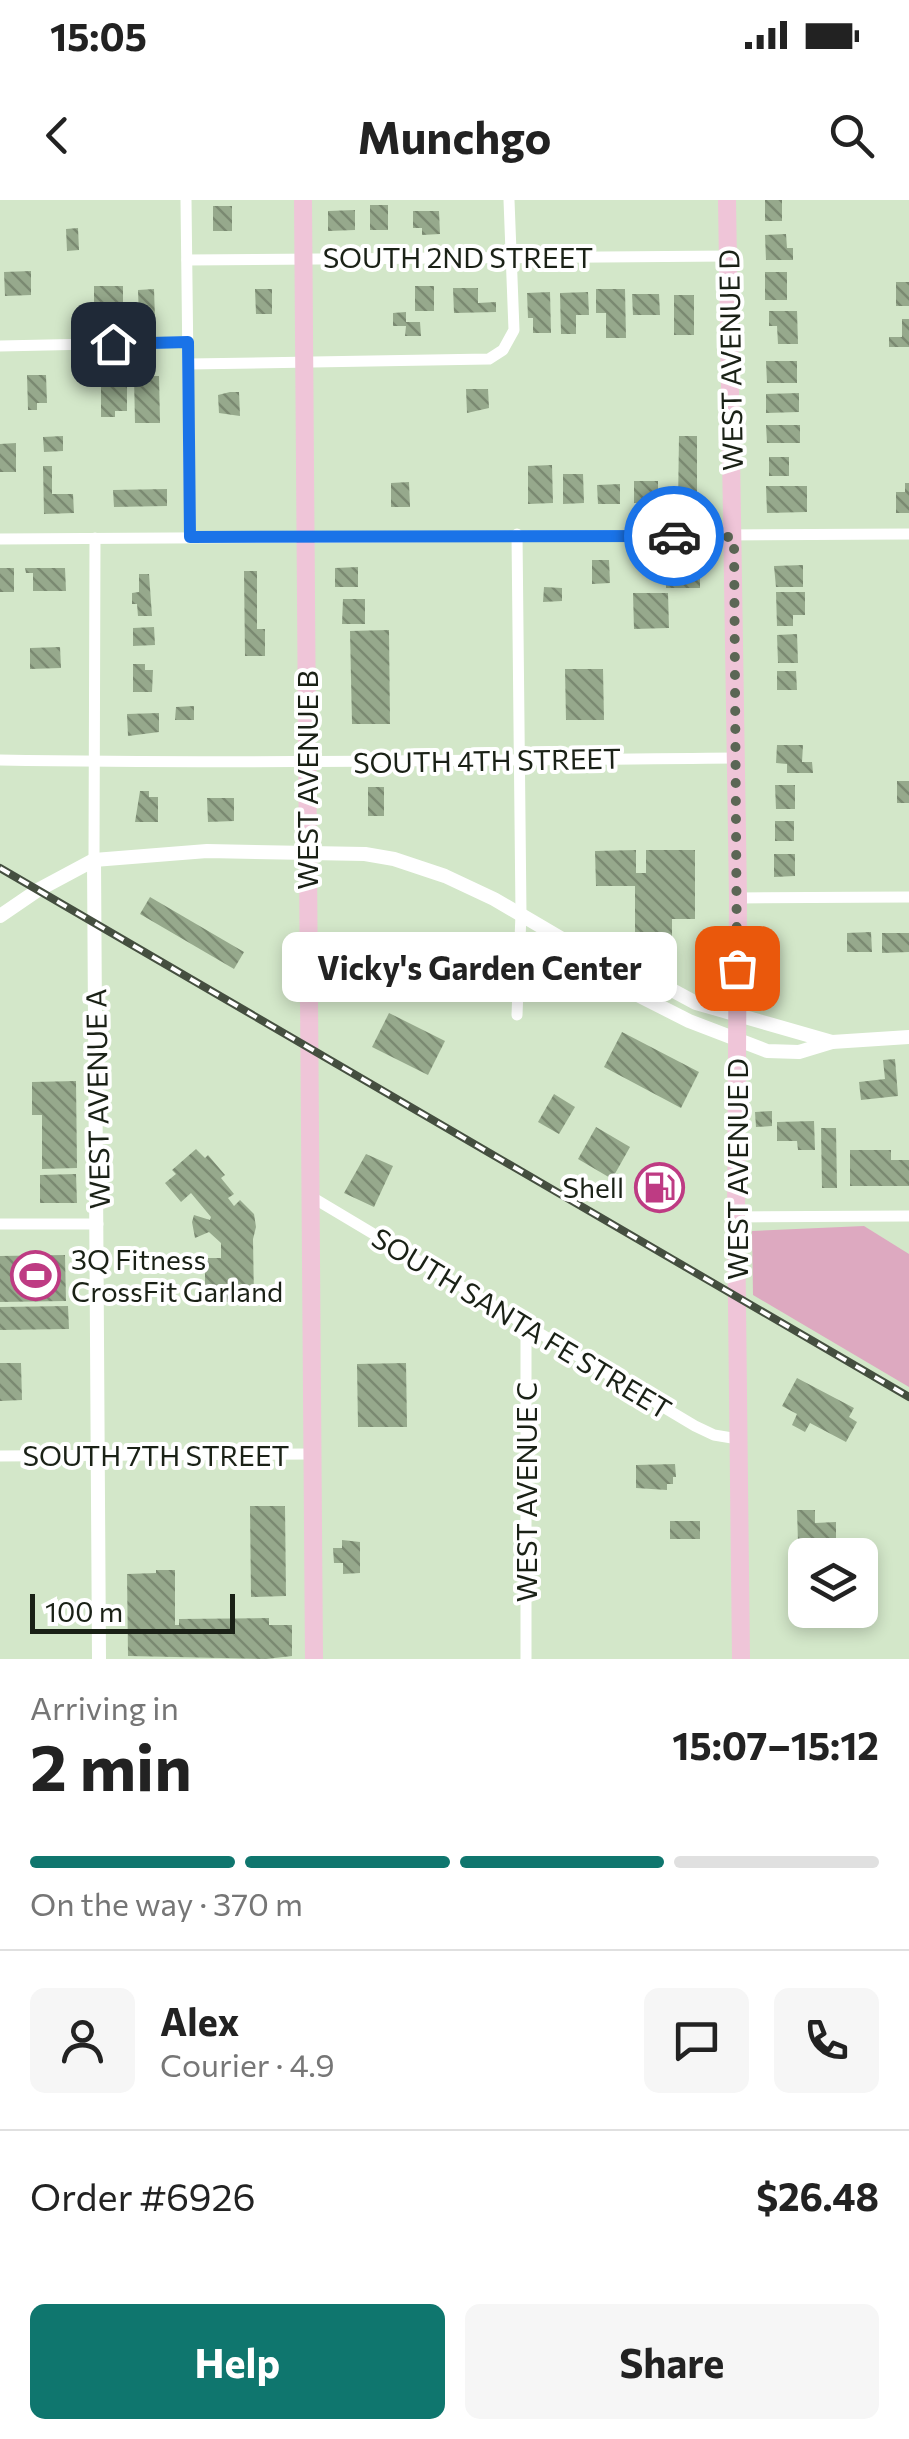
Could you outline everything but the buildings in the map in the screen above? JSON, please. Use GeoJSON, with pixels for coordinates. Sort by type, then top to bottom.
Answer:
{"type":"FeatureCollection","features":[{"type":"Feature","properties":{"kind":"main road","name":"WEST AVENUE B"},"geometry":{"type":"LineString","coordinates":[[303,200],[314,1659]]}},
{"type":"Feature","properties":{"kind":"main road","name":"WEST AVENUE D"},"geometry":{"type":"LineString","coordinates":[[727,200],[738,898],[736,1217],[741,1659]]}},
{"type":"Feature","properties":{"kind":"street"},"geometry":{"type":"LineString","coordinates":[[186,200],[190,537]]}},
{"type":"Feature","properties":{"kind":"street"},"geometry":{"type":"LineString","coordinates":[[189,364],[489,359],[503,350],[514,330],[508,200]]}},
{"type":"Feature","properties":{"kind":"street","name":"SOUTH 2ND STREET"},"geometry":{"type":"LineString","coordinates":[[187,260],[728,256]]}},
{"type":"Feature","properties":{"kind":"street"},"geometry":{"type":"LineString","coordinates":[[0,346],[188,342]]}},
{"type":"Feature","properties":{"kind":"street"},"geometry":{"type":"LineString","coordinates":[[516,534],[521,914],[516,1015]]}},
{"type":"Feature","properties":{"kind":"street"},"geometry":{"type":"LineString","coordinates":[[0,539],[909,534]]}},
{"type":"Feature","properties":{"kind":"street","name":"WEST AVENUE A"},"geometry":{"type":"LineString","coordinates":[[95,538],[99,1659]]}},
{"type":"Feature","properties":{"kind":"street","name":"SOUTH 4TH STREET"},"geometry":{"type":"LineString","coordinates":[[0,760],[735,758]]}},
{"type":"Feature","properties":{"kind":"street"},"geometry":{"type":"LineString","coordinates":[[0,916],[94,860],[207,851],[365,854],[445,876],[564,940],[590,946],[696,1003],[832,1042]]}},
{"type":"Feature","properties":{"kind":"street"},"geometry":{"type":"LineString","coordinates":[[738,898],[909,898]]}},
{"type":"Feature","properties":{"kind":"street"},"geometry":{"type":"LineString","coordinates":[[564,940],[582,964],[662,1007],[767,1051],[800,1052],[832,1042],[909,1036]]}},
{"type":"Feature","properties":{"kind":"street","name":"SOUTH SANTA FE STREET"},"geometry":{"type":"LineString","coordinates":[[310,1196],[695,1426],[714,1435],[738,1439]]}},
{"type":"Feature","properties":{"kind":"street"},"geometry":{"type":"LineString","coordinates":[[736,1217],[909,1216]]}},
{"type":"Feature","properties":{"kind":"street"},"geometry":{"type":"LineString","coordinates":[[0,1224],[98,1224]]}},
{"type":"Feature","properties":{"kind":"street","name":"WEST AVENUE C"},"geometry":{"type":"LineString","coordinates":[[526,1324],[526,1659]]}},
{"type":"Feature","properties":{"kind":"street","name":"SOUTH 7TH STREET"},"geometry":{"type":"LineString","coordinates":[[0,1456],[312,1454]]}},
{"type":"Feature","properties":{"kind":"shaded area"},"geometry":{"type":"Polygon","coordinates":[[[864,1226],[909,1254],[909,1387],[753,1295],[752,1231],[864,1226]]]}},
{"type":"Feature","properties":{"kind":"railway"},"geometry":{"type":"LineString","coordinates":[[0,868],[909,1397]]}},
{"type":"Feature","properties":{"kind":"way so far"},"geometry":{"type":"LineString","coordinates":[[674,536],[734,537],[737,968]]}},
{"type":"Feature","properties":{"kind":"place","name":"Vicky's Garden Center"},"geometry":{"type":"Point","coordinates":[737,968]}},
{"type":"Feature","properties":{"kind":"place","name":"Shell"},"geometry":{"type":"Point","coordinates":[659,1187]}},
{"type":"Feature","properties":{"kind":"place","name":"3Q Fitness CrossFit Garland"},"geometry":{"type":"Point","coordinates":[36,1275]}},
{"type":"Feature","properties":{"kind":"route"},"geometry":{"type":"LineString","coordinates":[[113,344],[188,342],[190,537],[674,536]]}}]}
